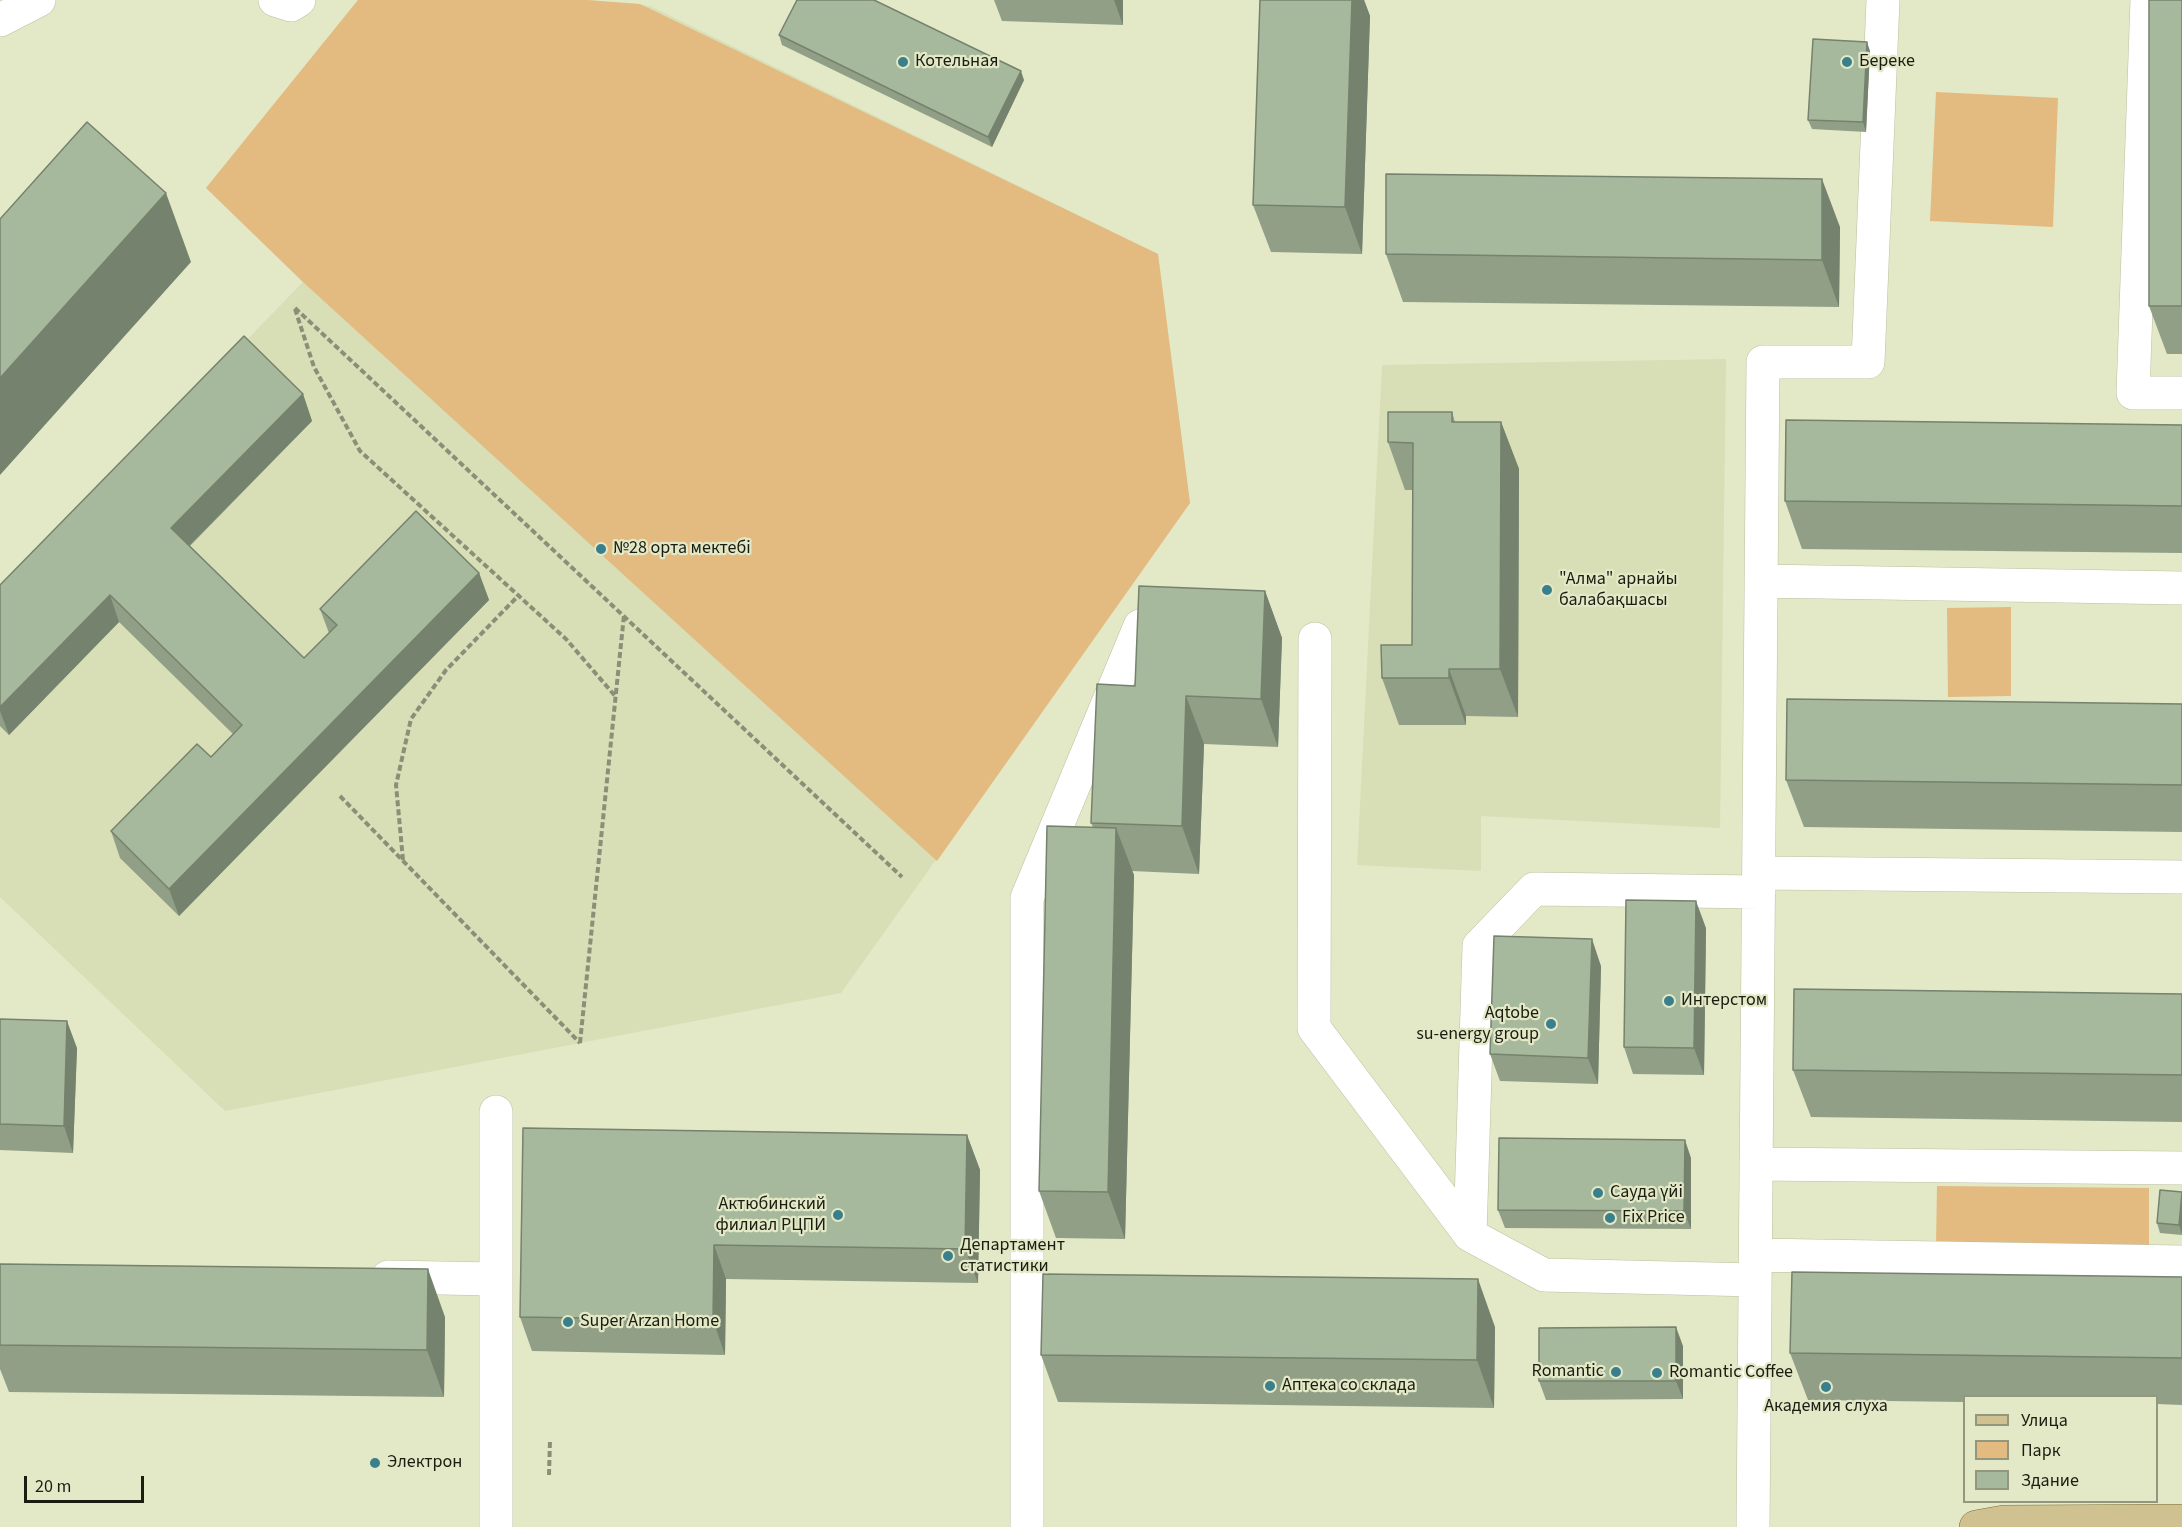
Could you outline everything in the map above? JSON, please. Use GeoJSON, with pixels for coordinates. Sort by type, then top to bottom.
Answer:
{"type":"FeatureCollection","features":[{"type":"Feature","properties":{"kind":"main road"},"geometry":{"type":"LineString","coordinates":[[1976,1527],[2004,1522],[2182,1521]]}},
{"type":"Feature","properties":{"kind":"lane"},"geometry":{"type":"LineString","coordinates":[[0,20],[39,0]]}},
{"type":"Feature","properties":{"kind":"lane"},"geometry":{"type":"LineString","coordinates":[[275,0],[291,5],[299,0]]}},
{"type":"Feature","properties":{"kind":"lane"},"geometry":{"type":"LineString","coordinates":[[1753,1527],[1763,362],[1868,362],[1884,0]]}},
{"type":"Feature","properties":{"kind":"lane"},"geometry":{"type":"LineString","coordinates":[[2147,0],[2133,393],[2182,393]]}},
{"type":"Feature","properties":{"kind":"lane"},"geometry":{"type":"LineString","coordinates":[[1761,581],[2182,588]]}},
{"type":"Feature","properties":{"kind":"lane"},"geometry":{"type":"LineString","coordinates":[[1027,1527],[1027,898],[1140,626]]}},
{"type":"Feature","properties":{"kind":"lane"},"geometry":{"type":"LineString","coordinates":[[1315,639],[1314,1028],[1470,1235],[1544,1275],[1755,1268],[2182,1262]]}},
{"type":"Feature","properties":{"kind":"lane"},"geometry":{"type":"LineString","coordinates":[[1760,705],[1795,705]]}},
{"type":"Feature","properties":{"kind":"lane"},"geometry":{"type":"LineString","coordinates":[[1470,1235],[1479,946],[1534,889],[1759,882],[2182,877]]}},
{"type":"Feature","properties":{"kind":"lane"},"geometry":{"type":"LineString","coordinates":[[496,1112],[494,1279],[496,1527]]}},
{"type":"Feature","properties":{"kind":"lane"},"geometry":{"type":"LineString","coordinates":[[1756,1164],[2182,1168]]}},
{"type":"Feature","properties":{"kind":"lane"},"geometry":{"type":"LineString","coordinates":[[353,1276],[494,1279]]}},
{"type":"Feature","properties":{"kind":"path"},"geometry":{"type":"LineString","coordinates":[[616,696],[566,639],[360,451],[314,367],[295,308],[902,877]]}},
{"type":"Feature","properties":{"kind":"path"},"geometry":{"type":"LineString","coordinates":[[403,861],[396,785],[411,718],[446,670],[518,596]]}},
{"type":"Feature","properties":{"kind":"path"},"geometry":{"type":"LineString","coordinates":[[340,796],[580,1043],[624,615]]}},
{"type":"Feature","properties":{"kind":"path"},"geometry":{"type":"LineString","coordinates":[[549,1475],[550,1440]]}},
{"type":"Feature","properties":{"kind":"shaded area","name":"№28 орта мектебі"},"geometry":{"type":"Polygon","coordinates":[[[358,0],[587,0],[650,6],[1158,254],[1190,503],[841,993],[225,1111],[0,897],[0,594],[303,282],[206,188],[358,0]]]}},
{"type":"Feature","properties":{"kind":"shaded area","name":"\"Алма\" арнайы балабақшасы"},"geometry":{"type":"Polygon","coordinates":[[[1726,359],[1720,828],[1481,816],[1481,871],[1357,865],[1382,365],[1726,359]]]}},
{"type":"Feature","properties":{"kind":"green space"},"geometry":{"type":"Polygon","coordinates":[[[358,0],[587,0],[640,4],[1158,254],[1190,503],[937,861],[303,282],[206,188],[358,0]]]}},
{"type":"Feature","properties":{"kind":"green space"},"geometry":{"type":"Polygon","coordinates":[[[1936,92],[2058,98],[2053,227],[1930,221],[1936,92]]]}},
{"type":"Feature","properties":{"kind":"green space"},"geometry":{"type":"Polygon","coordinates":[[[2011,607],[2011,696],[1948,697],[1947,608],[2011,607]]]}},
{"type":"Feature","properties":{"kind":"green space"},"geometry":{"type":"Polygon","coordinates":[[[1937,1186],[2149,1188],[2149,1247],[1936,1245],[1937,1186]]]}},
{"type":"Feature","properties":{"kind":"building","name":"Котельная"},"geometry":{"type":"Polygon","coordinates":[[[797,0],[874,0],[1021,71],[988,137],[779,35],[797,0]]]}},
{"type":"Feature","properties":{"kind":"building"},"geometry":{"type":"Polygon","coordinates":[[[1260,0],[1352,0],[1345,207],[1253,205],[1260,0]]]}},
{"type":"Feature","properties":{"kind":"building"},"geometry":{"type":"Polygon","coordinates":[[[2149,0],[2182,0],[2182,306],[2149,306],[2149,0]]]}},
{"type":"Feature","properties":{"kind":"building"},"geometry":{"type":"Polygon","coordinates":[[[1813,39],[1867,42],[1863,122],[1808,120],[1813,39]]]}},
{"type":"Feature","properties":{"kind":"building"},"geometry":{"type":"Polygon","coordinates":[[[87,122],[166,193],[0,378],[0,219],[87,122]]]}},
{"type":"Feature","properties":{"kind":"building"},"geometry":{"type":"Polygon","coordinates":[[[1386,174],[1822,179],[1822,260],[1386,254],[1386,174]]]}},
{"type":"Feature","properties":{"kind":"building"},"geometry":{"type":"Polygon","coordinates":[[[244,336],[303,394],[171,528],[304,658],[337,625],[320,609],[416,511],[479,573],[169,889],[111,831],[197,744],[211,757],[242,725],[110,595],[0,707],[0,585],[244,336]]]}},
{"type":"Feature","properties":{"kind":"building"},"geometry":{"type":"Polygon","coordinates":[[[1388,412],[1452,412],[1452,422],[1501,422],[1500,669],[1449,669],[1449,678],[1382,678],[1381,645],[1412,645],[1413,443],[1388,442],[1388,412]]]}},
{"type":"Feature","properties":{"kind":"building"},"geometry":{"type":"Polygon","coordinates":[[[1786,420],[2182,425],[2182,506],[1785,501],[1786,420]]]}},
{"type":"Feature","properties":{"kind":"building"},"geometry":{"type":"Polygon","coordinates":[[[1139,586],[1265,591],[1261,699],[1186,696],[1182,826],[1091,823],[1097,684],[1135,686],[1139,586]]]}},
{"type":"Feature","properties":{"kind":"building"},"geometry":{"type":"Polygon","coordinates":[[[1787,699],[2182,704],[2182,785],[1786,780],[1787,699]]]}},
{"type":"Feature","properties":{"kind":"building"},"geometry":{"type":"Polygon","coordinates":[[[1047,826],[1116,828],[1108,1192],[1039,1191],[1047,826]]]}},
{"type":"Feature","properties":{"kind":"building","name":"Интерстом"},"geometry":{"type":"Polygon","coordinates":[[[1626,900],[1696,901],[1694,1048],[1624,1047],[1626,900]]]}},
{"type":"Feature","properties":{"kind":"building","name":"Aqtobe su-energy group"},"geometry":{"type":"Polygon","coordinates":[[[1494,936],[1592,939],[1588,1058],[1490,1054],[1494,936]]]}},
{"type":"Feature","properties":{"kind":"building"},"geometry":{"type":"Polygon","coordinates":[[[1794,989],[2182,994],[2182,1075],[1793,1070],[1794,989]]]}},
{"type":"Feature","properties":{"kind":"building"},"geometry":{"type":"Polygon","coordinates":[[[0,1019],[67,1021],[64,1126],[0,1124],[0,1019]]]}},
{"type":"Feature","properties":{"kind":"building"},"geometry":{"type":"Polygon","coordinates":[[[523,1128],[967,1135],[965,1249],[714,1245],[713,1320],[520,1317],[523,1128]]]}},
{"type":"Feature","properties":{"kind":"building","name":"Сауда үйі"},"geometry":{"type":"Polygon","coordinates":[[[1499,1138],[1685,1140],[1684,1211],[1498,1210],[1499,1138]]]}},
{"type":"Feature","properties":{"kind":"building"},"geometry":{"type":"Polygon","coordinates":[[[2160,1190],[2182,1192],[2179,1225],[2157,1223],[2160,1190]]]}},
{"type":"Feature","properties":{"kind":"building"},"geometry":{"type":"Polygon","coordinates":[[[0,1264],[428,1269],[427,1350],[0,1345],[0,1264]]]}},
{"type":"Feature","properties":{"kind":"building"},"geometry":{"type":"Polygon","coordinates":[[[1792,1272],[2182,1277],[2182,1358],[1790,1353],[1792,1272]]]}},
{"type":"Feature","properties":{"kind":"building"},"geometry":{"type":"Polygon","coordinates":[[[1043,1274],[1478,1279],[1477,1360],[1041,1355],[1043,1274]]]}},
{"type":"Feature","properties":{"kind":"building"},"geometry":{"type":"Polygon","coordinates":[[[1676,1327],[1676,1381],[1539,1381],[1539,1328],[1676,1327]]]}},
{"type":"Feature","properties":{"kind":"place","name":"Котельная"},"geometry":{"type":"Point","coordinates":[903,62]}},
{"type":"Feature","properties":{"kind":"place","name":"Береке"},"geometry":{"type":"Point","coordinates":[1847,62]}},
{"type":"Feature","properties":{"kind":"place","name":"№28 орта мектебі"},"geometry":{"type":"Point","coordinates":[601,549]}},
{"type":"Feature","properties":{"kind":"place","name":"\"Алма\" арнайы балабақшасы"},"geometry":{"type":"Point","coordinates":[1547,590]}},
{"type":"Feature","properties":{"kind":"place","name":"Интерстом"},"geometry":{"type":"Point","coordinates":[1669,1001]}},
{"type":"Feature","properties":{"kind":"place","name":"Aqtobe su-energy group"},"geometry":{"type":"Point","coordinates":[1551,1024]}},
{"type":"Feature","properties":{"kind":"place","name":"Сауда үйі"},"geometry":{"type":"Point","coordinates":[1598,1193]}},
{"type":"Feature","properties":{"kind":"place","name":"Актюбинский филиал РЦПИ"},"geometry":{"type":"Point","coordinates":[838,1215]}},
{"type":"Feature","properties":{"kind":"place","name":"Fix Price"},"geometry":{"type":"Point","coordinates":[1610,1218]}},
{"type":"Feature","properties":{"kind":"place","name":"Департамент статистики"},"geometry":{"type":"Point","coordinates":[948,1256]}},
{"type":"Feature","properties":{"kind":"place","name":"Super Arzan Home"},"geometry":{"type":"Point","coordinates":[568,1322]}},
{"type":"Feature","properties":{"kind":"place","name":"Romantic"},"geometry":{"type":"Point","coordinates":[1616,1372]}},
{"type":"Feature","properties":{"kind":"place","name":"Romantic Coffee"},"geometry":{"type":"Point","coordinates":[1657,1373]}},
{"type":"Feature","properties":{"kind":"place","name":"Аптека со склада"},"geometry":{"type":"Point","coordinates":[1270,1386]}},
{"type":"Feature","properties":{"kind":"place","name":"Академия слуха"},"geometry":{"type":"Point","coordinates":[1826,1387]}},
{"type":"Feature","properties":{"kind":"place","name":"Электрон"},"geometry":{"type":"Point","coordinates":[375,1463]}}]}
